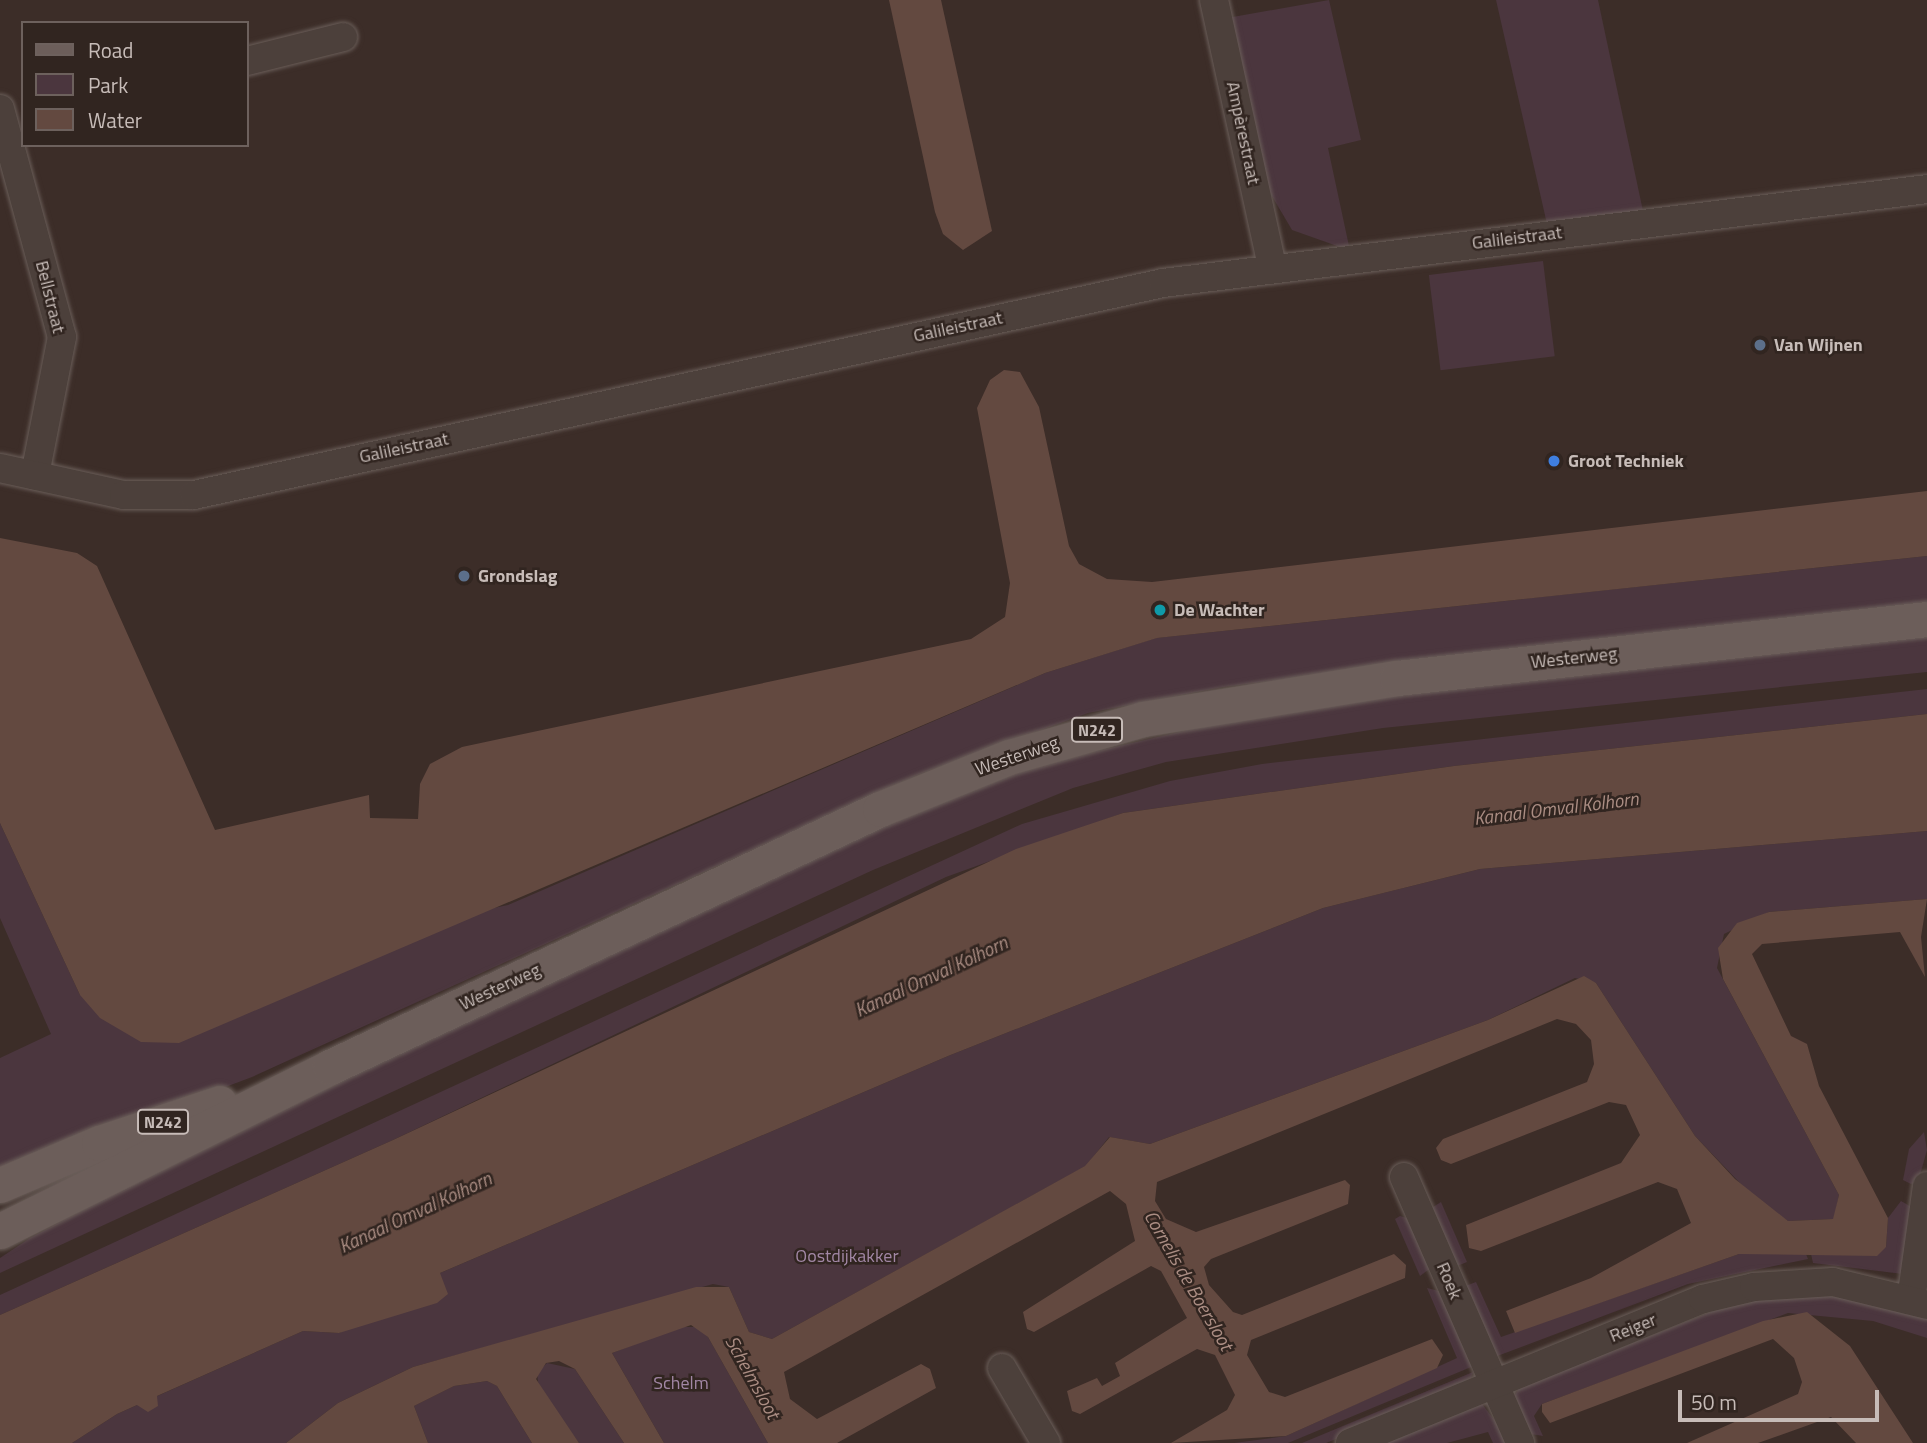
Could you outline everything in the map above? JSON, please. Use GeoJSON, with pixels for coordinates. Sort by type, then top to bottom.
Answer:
{"type":"FeatureCollection","features":[{"type":"Feature","properties":{"kind":"main road","name":"Westerweg"},"geometry":{"type":"LineString","coordinates":[[0,1231],[330,1067],[918,792],[1081,734],[1220,704],[1397,678],[1927,619]]}},
{"type":"Feature","properties":{"kind":"main road","name":"Westerweg"},"geometry":{"type":"LineString","coordinates":[[0,1185],[99,1143],[330,1067]]}},
{"type":"Feature","properties":{"kind":"street","name":"Ampèrestraat"},"geometry":{"type":"LineString","coordinates":[[1214,0],[1272,267]]}},
{"type":"Feature","properties":{"kind":"street"},"geometry":{"type":"LineString","coordinates":[[248,61],[343,37]]}},
{"type":"Feature","properties":{"kind":"street","name":"Bellstraat"},"geometry":{"type":"LineString","coordinates":[[9,116],[62,337],[35,475]]}},
{"type":"Feature","properties":{"kind":"street","name":"Galileistraat"},"geometry":{"type":"LineString","coordinates":[[0,468],[145,498],[194,495],[911,337],[1272,267],[1927,189]]}},
{"type":"Feature","properties":{"kind":"street","name":"Roek"},"geometry":{"type":"LineString","coordinates":[[1404,1177],[1520,1443]]}},
{"type":"Feature","properties":{"kind":"street"},"geometry":{"type":"LineString","coordinates":[[1919,1302],[1927,1186]]}},
{"type":"Feature","properties":{"kind":"street","name":"Westerweg"},"geometry":{"type":"LineString","coordinates":[[0,1249],[67,1199]]}},
{"type":"Feature","properties":{"kind":"street","name":"Reiger"},"geometry":{"type":"LineString","coordinates":[[1350,1443],[1703,1299],[1754,1287],[1833,1282],[1919,1302]]}},
{"type":"Feature","properties":{"kind":"street"},"geometry":{"type":"LineString","coordinates":[[1002,1368],[1046,1443]]}},
{"type":"Feature","properties":{"kind":"green space"},"geometry":{"type":"Polygon","coordinates":[[[1329,0],[1361,140],[1328,148],[1349,246],[1340,247],[1292,230],[1266,186],[1227,18],[1329,0]]]}},
{"type":"Feature","properties":{"kind":"green space"},"geometry":{"type":"Polygon","coordinates":[[[1496,0],[1598,0],[1643,211],[1547,224],[1496,0]]]}},
{"type":"Feature","properties":{"kind":"green space"},"geometry":{"type":"Polygon","coordinates":[[[1543,261],[1555,356],[1441,370],[1429,275],[1543,261]]]}},
{"type":"Feature","properties":{"kind":"green space"},"geometry":{"type":"Polygon","coordinates":[[[1927,556],[1927,602],[1223,687],[1088,713],[920,774],[252,1077],[0,1172],[0,1058],[51,1034],[0,918],[0,823],[80,995],[508,905],[1045,673],[1156,638],[1927,556]]]}},
{"type":"Feature","properties":{"kind":"green space"},"geometry":{"type":"Polygon","coordinates":[[[1927,637],[1927,672],[1383,728],[1166,762],[1073,788],[873,870],[0,1273],[0,1258],[30,1238],[210,1142],[875,829],[1033,766],[1269,711],[1599,668],[1927,637]]]}},
{"type":"Feature","properties":{"kind":"green space"},"geometry":{"type":"Polygon","coordinates":[[[1927,689],[1927,714],[1454,766],[1123,813],[946,877],[393,1140],[0,1315],[0,1295],[1022,824],[1170,781],[1262,764],[1927,689]]]}},
{"type":"Feature","properties":{"kind":"green space","name":"Oostdijkakker"},"geometry":{"type":"Polygon","coordinates":[[[1927,831],[1927,899],[1769,912],[1724,934],[1717,968],[1839,1195],[1834,1219],[1788,1221],[1758,1202],[1695,1136],[1596,983],[1575,978],[1488,1020],[1150,1144],[1109,1137],[1086,1166],[772,1339],[749,1332],[729,1287],[713,1284],[413,1367],[338,1403],[286,1443],[72,1443],[117,1414],[303,1331],[339,1333],[440,1281],[440,1273],[948,1056],[1323,908],[1480,869],[1927,831]]]}},
{"type":"Feature","properties":{"kind":"green space"},"geometry":{"type":"Polygon","coordinates":[[[1924,1132],[1927,1150],[1918,1182],[1911,1184],[1903,1180],[1909,1149],[1924,1132]]]}},
{"type":"Feature","properties":{"kind":"green space"},"geometry":{"type":"Polygon","coordinates":[[[1901,1201],[1915,1209],[1903,1274],[1813,1263],[1811,1254],[1886,1247],[1888,1218],[1901,1201]]]}},
{"type":"Feature","properties":{"kind":"green space"},"geometry":{"type":"Polygon","coordinates":[[[1441,1202],[1467,1262],[1452,1268],[1430,1209],[1441,1202]]]}},
{"type":"Feature","properties":{"kind":"green space"},"geometry":{"type":"Polygon","coordinates":[[[1400,1216],[1413,1220],[1435,1265],[1420,1276],[1395,1219],[1400,1216]]]}},
{"type":"Feature","properties":{"kind":"green space"},"geometry":{"type":"Polygon","coordinates":[[[1739,1254],[1806,1254],[1808,1259],[1688,1284],[1492,1358],[1460,1288],[1476,1282],[1501,1337],[1739,1254]]]}},
{"type":"Feature","properties":{"kind":"green space"},"geometry":{"type":"Polygon","coordinates":[[[1427,1288],[1447,1293],[1476,1365],[1288,1443],[1234,1443],[1286,1436],[1457,1358],[1427,1288]]]}},
{"type":"Feature","properties":{"kind":"green space"},"geometry":{"type":"Polygon","coordinates":[[[1814,1293],[1927,1314],[1927,1338],[1873,1321],[1788,1313],[1542,1404],[1534,1416],[1543,1436],[1524,1433],[1514,1397],[1519,1388],[1744,1299],[1814,1293]]]}},
{"type":"Feature","properties":{"kind":"green space","name":"Schelm"},"geometry":{"type":"Polygon","coordinates":[[[680,1327],[698,1327],[708,1337],[768,1443],[664,1443],[612,1353],[680,1327]]]}},
{"type":"Feature","properties":{"kind":"green space"},"geometry":{"type":"Polygon","coordinates":[[[547,1363],[575,1369],[624,1443],[579,1443],[539,1390],[537,1373],[547,1363]]]}},
{"type":"Feature","properties":{"kind":"green space"},"geometry":{"type":"Polygon","coordinates":[[[1473,1372],[1470,1381],[1403,1412],[1326,1443],[1302,1443],[1473,1372]]]}},
{"type":"Feature","properties":{"kind":"green space"},"geometry":{"type":"Polygon","coordinates":[[[487,1381],[497,1386],[532,1443],[428,1443],[414,1406],[454,1386],[487,1381]]]}},
{"type":"Feature","properties":{"kind":"green space"},"geometry":{"type":"Polygon","coordinates":[[[1482,1404],[1512,1443],[1493,1443],[1488,1432],[1447,1443],[1376,1443],[1482,1404]]]}},
{"type":"Feature","properties":{"kind":"water"},"geometry":{"type":"Polygon","coordinates":[[[889,0],[941,0],[992,231],[963,250],[943,234],[935,212],[889,0]]]}},
{"type":"Feature","properties":{"kind":"water"},"geometry":{"type":"Polygon","coordinates":[[[1004,370],[1020,372],[1039,407],[1069,546],[1079,564],[1107,579],[1152,582],[1927,491],[1927,556],[1157,638],[1045,673],[179,1043],[141,1042],[100,1018],[80,995],[0,823],[0,538],[77,553],[97,566],[215,830],[369,795],[370,818],[418,819],[420,784],[430,764],[462,747],[971,639],[1005,617],[1010,583],[977,408],[990,380],[1004,370]]]}},
{"type":"Feature","properties":{"kind":"water","name":"Kanaal Omval Kolhorn"},"geometry":{"type":"Polygon","coordinates":[[[1927,714],[1927,831],[1480,869],[1323,908],[948,1056],[440,1273],[448,1294],[437,1303],[339,1333],[303,1331],[157,1396],[158,1406],[148,1412],[137,1405],[117,1414],[72,1443],[0,1443],[0,1315],[393,1140],[1016,849],[1123,813],[1454,766],[1927,714]]]}},
{"type":"Feature","properties":{"kind":"water"},"geometry":{"type":"Polygon","coordinates":[[[1927,899],[1921,937],[1925,977],[1900,932],[1762,944],[1752,954],[1791,1036],[1807,1044],[1819,1086],[1888,1218],[1886,1247],[1877,1256],[1739,1254],[1515,1333],[1506,1311],[1591,1278],[1691,1223],[1677,1189],[1658,1182],[1481,1251],[1469,1248],[1466,1225],[1621,1163],[1640,1135],[1626,1105],[1609,1102],[1451,1164],[1441,1160],[1436,1148],[1443,1139],[1587,1082],[1594,1064],[1591,1040],[1576,1024],[1557,1019],[1157,1182],[1155,1201],[1166,1219],[1196,1232],[1345,1180],[1350,1185],[1348,1204],[1211,1259],[1204,1267],[1209,1285],[1233,1312],[1242,1315],[1394,1254],[1406,1265],[1405,1278],[1251,1340],[1247,1355],[1269,1392],[1285,1397],[1432,1339],[1443,1355],[1437,1368],[1286,1436],[1171,1443],[1227,1410],[1235,1395],[1215,1355],[1197,1349],[1080,1414],[1072,1411],[1067,1391],[1097,1378],[1102,1386],[1120,1376],[1115,1363],[1187,1318],[1161,1271],[1151,1266],[1034,1332],[1027,1329],[1023,1312],[1135,1241],[1126,1204],[1110,1191],[784,1372],[790,1399],[817,1419],[921,1364],[930,1369],[936,1388],[837,1443],[768,1443],[708,1337],[691,1325],[612,1353],[664,1443],[624,1443],[575,1369],[559,1361],[546,1363],[536,1379],[579,1443],[532,1443],[497,1386],[487,1381],[454,1386],[414,1406],[428,1443],[286,1443],[338,1403],[413,1367],[696,1287],[729,1287],[749,1332],[772,1339],[1085,1166],[1110,1137],[1150,1144],[1488,1020],[1584,976],[1596,983],[1695,1136],[1735,1179],[1788,1221],[1833,1219],[1839,1195],[1723,979],[1718,948],[1737,923],[1769,912],[1927,899]]]}},
{"type":"Feature","properties":{"kind":"water"},"geometry":{"type":"Polygon","coordinates":[[[1807,1312],[1850,1346],[1913,1443],[1856,1443],[1831,1417],[1758,1443],[1687,1443],[1798,1394],[1802,1382],[1794,1358],[1773,1339],[1550,1423],[1542,1412],[1542,1404],[1763,1321],[1807,1312]]]}},
{"type":"Feature","properties":{"kind":"place","name":"Van Wijnen"},"geometry":{"type":"Point","coordinates":[1760,345]}},
{"type":"Feature","properties":{"kind":"place","name":"Groot Techniek"},"geometry":{"type":"Point","coordinates":[1554,461]}},
{"type":"Feature","properties":{"kind":"place","name":"Grondslag"},"geometry":{"type":"Point","coordinates":[464,576]}},
{"type":"Feature","properties":{"kind":"place","name":"De Wachter"},"geometry":{"type":"Point","coordinates":[1160,610]}},
{"type":"Feature","properties":{"kind":"water label","name":"Cornelis de Boersloot"},"geometry":{"type":"Point","coordinates":[1189,1280]}},
{"type":"Feature","properties":{"kind":"water label","name":"Schelmsloot"},"geometry":{"type":"Point","coordinates":[753,1377]}}]}
